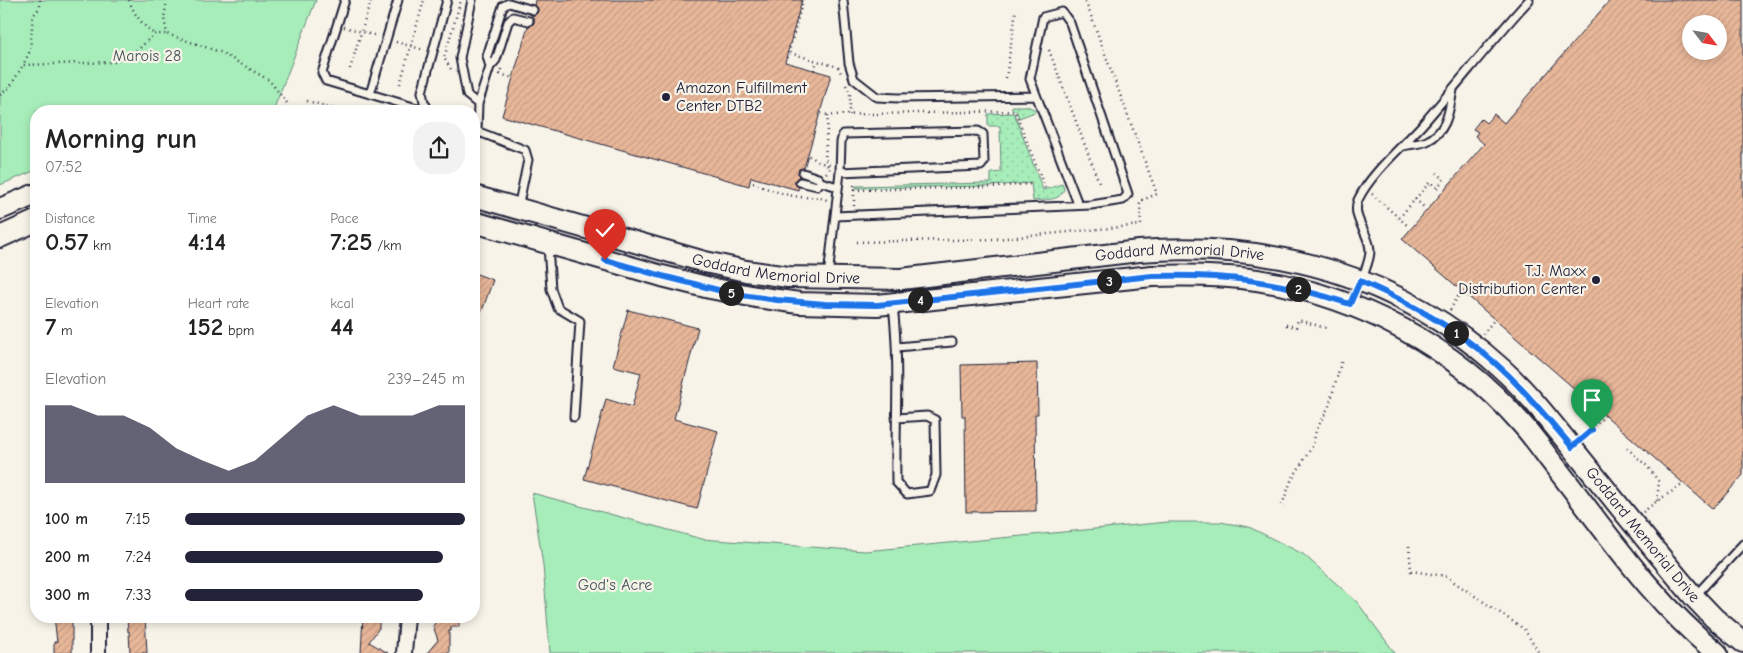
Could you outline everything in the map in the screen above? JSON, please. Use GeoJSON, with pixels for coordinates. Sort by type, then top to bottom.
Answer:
{"type":"FeatureCollection","features":[{"type":"Feature","properties":{"kind":"main road"},"geometry":{"type":"LineString","coordinates":[[0,209],[30,196]]}},
{"type":"Feature","properties":{"kind":"main road","name":"Goddard Memorial Drive"},"geometry":{"type":"LineString","coordinates":[[480,198],[725,267],[788,277],[901,279],[1179,248],[1269,255],[1324,268],[1392,294],[1421,310],[1449,327],[1502,369],[1572,447],[1694,597],[1714,618],[1743,642]]}},
{"type":"Feature","properties":{"kind":"main road"},"geometry":{"type":"LineString","coordinates":[[0,237],[30,224]]}},
{"type":"Feature","properties":{"kind":"main road","name":"Goddard Memorial Drive"},"geometry":{"type":"LineString","coordinates":[[480,224],[662,276],[748,296],[816,304],[877,305],[1152,276],[1190,275],[1228,277],[1280,284],[1350,304],[1432,347],[1469,374],[1492,394],[1521,423],[1646,583],[1677,618],[1717,653]]}},
{"type":"Feature","properties":{"kind":"street"},"geometry":{"type":"LineString","coordinates":[[98,623],[98,653]]}},
{"type":"Feature","properties":{"kind":"street"},"geometry":{"type":"LineString","coordinates":[[404,653],[406,623]]}},
{"type":"Feature","properties":{"kind":"lane"},"geometry":{"type":"LineString","coordinates":[[345,0],[322,73],[326,81],[408,105]]}},
{"type":"Feature","properties":{"kind":"lane"},"geometry":{"type":"LineString","coordinates":[[370,94],[398,0]]}},
{"type":"Feature","properties":{"kind":"lane"},"geometry":{"type":"LineString","coordinates":[[425,105],[422,92],[447,0]]}},
{"type":"Feature","properties":{"kind":"lane"},"geometry":{"type":"LineString","coordinates":[[472,0],[460,58],[466,95],[478,104],[490,67],[496,60],[508,22],[513,17],[529,21]]}},
{"type":"Feature","properties":{"kind":"lane"},"geometry":{"type":"LineString","coordinates":[[843,0],[849,63],[854,79],[877,96],[898,98],[1036,96]]}},
{"type":"Feature","properties":{"kind":"lane"},"geometry":{"type":"LineString","coordinates":[[1350,304],[1370,252],[1367,236],[1356,214],[1358,201],[1375,174],[1403,146],[1529,0]]}},
{"type":"Feature","properties":{"kind":"lane"},"geometry":{"type":"LineString","coordinates":[[490,67],[487,56],[503,6],[509,3],[532,10]]}},
{"type":"Feature","properties":{"kind":"lane"},"geometry":{"type":"LineString","coordinates":[[835,216],[1078,204],[1091,205],[1122,200],[1128,194],[1070,23],[1062,12],[1043,17],[1030,79],[1078,204]]}},
{"type":"Feature","properties":{"kind":"lane"},"geometry":{"type":"LineString","coordinates":[[1403,146],[1427,141],[1442,129],[1448,118],[1453,89]]}},
{"type":"Feature","properties":{"kind":"lane"},"geometry":{"type":"LineString","coordinates":[[828,278],[843,134],[978,131],[983,134],[984,162],[981,166],[840,172]]}},
{"type":"Feature","properties":{"kind":"lane"},"geometry":{"type":"LineString","coordinates":[[480,132],[525,150],[528,160],[518,208]]}},
{"type":"Feature","properties":{"kind":"lane"},"geometry":{"type":"LineString","coordinates":[[803,173],[818,178],[821,182],[838,187]]}},
{"type":"Feature","properties":{"kind":"lane"},"geometry":{"type":"LineString","coordinates":[[800,182],[817,186],[821,182]]}},
{"type":"Feature","properties":{"kind":"lane"},"geometry":{"type":"LineString","coordinates":[[548,244],[551,289],[558,308],[580,321],[574,417]]}},
{"type":"Feature","properties":{"kind":"lane"},"geometry":{"type":"LineString","coordinates":[[893,303],[897,347],[896,418],[896,482],[907,494],[930,492],[936,475],[935,420],[927,416],[896,418]]}},
{"type":"Feature","properties":{"kind":"lane"},"geometry":{"type":"LineString","coordinates":[[897,347],[952,342]]}},
{"type":"Feature","properties":{"kind":"lane"},"geometry":{"type":"LineString","coordinates":[[1694,597],[1743,544]]}},
{"type":"Feature","properties":{"kind":"path"},"geometry":{"type":"LineString","coordinates":[[0,95],[10,87],[30,52],[33,16],[40,7],[40,0]]}},
{"type":"Feature","properties":{"kind":"path"},"geometry":{"type":"LineString","coordinates":[[130,0],[133,10],[142,24],[154,34],[167,34],[220,52],[270,80],[287,103],[286,105]]}},
{"type":"Feature","properties":{"kind":"path"},"geometry":{"type":"LineString","coordinates":[[167,0],[164,18],[167,34]]}},
{"type":"Feature","properties":{"kind":"path"},"geometry":{"type":"LineString","coordinates":[[350,69],[370,0]]}},
{"type":"Feature","properties":{"kind":"path"},"geometry":{"type":"LineString","coordinates":[[400,84],[424,0]]}},
{"type":"Feature","properties":{"kind":"path"},"geometry":{"type":"LineString","coordinates":[[457,72],[452,70],[444,58],[461,0]]}},
{"type":"Feature","properties":{"kind":"path"},"geometry":{"type":"LineString","coordinates":[[787,58],[803,0]]}},
{"type":"Feature","properties":{"kind":"path"},"geometry":{"type":"LineString","coordinates":[[1006,78],[1016,10]]}},
{"type":"Feature","properties":{"kind":"path"},"geometry":{"type":"LineString","coordinates":[[337,25],[377,36]]}},
{"type":"Feature","properties":{"kind":"path"},"geometry":{"type":"LineString","coordinates":[[23,64],[115,62],[140,48],[154,34]]}},
{"type":"Feature","properties":{"kind":"path"},"geometry":{"type":"LineString","coordinates":[[395,42],[425,51]]}},
{"type":"Feature","properties":{"kind":"path"},"geometry":{"type":"LineString","coordinates":[[1049,50],[1100,185]]}},
{"type":"Feature","properties":{"kind":"path"},"geometry":{"type":"LineString","coordinates":[[790,54],[838,66],[842,76]]}},
{"type":"Feature","properties":{"kind":"path"},"geometry":{"type":"LineString","coordinates":[[814,70],[817,61]]}},
{"type":"Feature","properties":{"kind":"path"},"geometry":{"type":"LineString","coordinates":[[503,65],[500,74],[513,78]]}},
{"type":"Feature","properties":{"kind":"path"},"geometry":{"type":"LineString","coordinates":[[846,85],[850,94],[850,115]]}},
{"type":"Feature","properties":{"kind":"path"},"geometry":{"type":"LineString","coordinates":[[307,100],[324,105]]}},
{"type":"Feature","properties":{"kind":"path"},"geometry":{"type":"LineString","coordinates":[[821,113],[828,115]]}},
{"type":"Feature","properties":{"kind":"path"},"geometry":{"type":"LineString","coordinates":[[809,156],[830,167]]}},
{"type":"Feature","properties":{"kind":"path"},"geometry":{"type":"LineString","coordinates":[[1399,218],[1430,182],[1438,188],[1444,179],[1437,173]]}},
{"type":"Feature","properties":{"kind":"path"},"geometry":{"type":"LineString","coordinates":[[854,177],[854,206]]}},
{"type":"Feature","properties":{"kind":"path"},"geometry":{"type":"LineString","coordinates":[[754,182],[768,189],[800,197],[819,197],[827,200],[826,209]]}},
{"type":"Feature","properties":{"kind":"path"},"geometry":{"type":"LineString","coordinates":[[768,189],[770,184]]}},
{"type":"Feature","properties":{"kind":"path"},"geometry":{"type":"LineString","coordinates":[[854,190],[992,187],[1031,184]]}},
{"type":"Feature","properties":{"kind":"path"},"geometry":{"type":"LineString","coordinates":[[1372,194],[1408,226]]}},
{"type":"Feature","properties":{"kind":"path"},"geometry":{"type":"LineString","coordinates":[[1415,199],[1425,208]]}},
{"type":"Feature","properties":{"kind":"path"},"geometry":{"type":"LineString","coordinates":[[1450,310],[1460,293]]}},
{"type":"Feature","properties":{"kind":"path"},"geometry":{"type":"LineString","coordinates":[[1286,325],[1296,327],[1298,320],[1326,328]]}},
{"type":"Feature","properties":{"kind":"path"},"geometry":{"type":"LineString","coordinates":[[1282,505],[1290,481],[1313,445],[1316,430],[1329,406],[1342,359]]}},
{"type":"Feature","properties":{"kind":"path"},"geometry":{"type":"LineString","coordinates":[[1572,447],[1583,439],[1605,415]]}},
{"type":"Feature","properties":{"kind":"path"},"geometry":{"type":"LineString","coordinates":[[1627,448],[1648,467],[1658,482],[1657,501]]}},
{"type":"Feature","properties":{"kind":"path"},"geometry":{"type":"LineString","coordinates":[[1632,521],[1657,501],[1682,485]]}},
{"type":"Feature","properties":{"kind":"path"},"geometry":{"type":"LineString","coordinates":[[1409,546],[1411,571],[1445,576],[1524,629],[1539,653]]}},
{"type":"Feature","properties":{"kind":"green space","name":"Marois 28"},"geometry":{"type":"Polygon","coordinates":[[[0,0],[316,0],[275,105],[30,105],[30,172],[0,185],[0,0]]]}},
{"type":"Feature","properties":{"kind":"green space"},"geometry":{"type":"Polygon","coordinates":[[[1012,106],[1027,106],[1036,110],[1019,118],[1016,110],[1012,110],[1012,106]]]}},
{"type":"Feature","properties":{"kind":"green space"},"geometry":{"type":"Polygon","coordinates":[[[1014,113],[1043,190],[1062,184],[1064,189],[1056,198],[1033,201],[1031,183],[988,186],[856,188],[856,186],[991,183],[991,173],[1001,172],[1000,126],[988,126],[988,114],[1014,113]]]}},
{"type":"Feature","properties":{"kind":"green space","name":"God's Acre"},"geometry":{"type":"Polygon","coordinates":[[[532,493],[702,539],[865,551],[1168,522],[1220,522],[1249,527],[1303,554],[1357,602],[1395,653],[550,653],[543,565],[532,493]]]}},
{"type":"Feature","properties":{"kind":"building","name":"Amazon Fulfillment Center DTB2"},"geometry":{"type":"Polygon","coordinates":[[[535,0],[802,0],[785,62],[831,75],[804,168],[799,169],[799,177],[795,180],[795,184],[799,187],[798,190],[751,177],[749,186],[502,116],[528,26],[534,23],[531,15],[535,15],[538,11],[534,5],[535,0]]]}},
{"type":"Feature","properties":{"kind":"building","name":"T.J. Maxx Distribution Center"},"geometry":{"type":"Polygon","coordinates":[[[1610,0],[1743,0],[1743,475],[1713,509],[1402,239],[1484,144],[1475,136],[1478,132],[1473,129],[1481,119],[1486,123],[1494,114],[1504,123],[1610,0]]]}},
{"type":"Feature","properties":{"kind":"building"},"geometry":{"type":"Polygon","coordinates":[[[480,275],[493,280],[482,311],[480,310],[480,275]]]}},
{"type":"Feature","properties":{"kind":"building"},"geometry":{"type":"Polygon","coordinates":[[[628,310],[698,328],[674,419],[718,431],[697,509],[584,479],[606,399],[632,407],[641,373],[613,366],[628,310]]]}},
{"type":"Feature","properties":{"kind":"building"},"geometry":{"type":"Polygon","coordinates":[[[1037,363],[1038,414],[1035,414],[1036,511],[966,512],[965,416],[962,416],[961,365],[1037,363]]]}},
{"type":"Feature","properties":{"kind":"building"},"geometry":{"type":"Polygon","coordinates":[[[55,623],[72,623],[72,653],[54,653],[54,642],[57,642],[55,623]]]}},
{"type":"Feature","properties":{"kind":"building"},"geometry":{"type":"Polygon","coordinates":[[[127,623],[145,623],[147,653],[130,653],[127,623]]]}},
{"type":"Feature","properties":{"kind":"building"},"geometry":{"type":"Polygon","coordinates":[[[363,623],[379,623],[379,628],[369,642],[388,653],[361,653],[363,623]]]}},
{"type":"Feature","properties":{"kind":"building"},"geometry":{"type":"Polygon","coordinates":[[[435,623],[459,623],[459,627],[451,627],[451,631],[449,631],[449,653],[427,653],[438,640],[433,626],[435,623]]]}},
{"type":"Feature","properties":{"kind":"place","name":"Amazon Fulfillment Center DTB2"},"geometry":{"type":"Point","coordinates":[666,97]}},
{"type":"Feature","properties":{"kind":"place","name":"T.J. Maxx Distribution Center"},"geometry":{"type":"Point","coordinates":[1596,280]}},
{"type":"Feature","properties":{"kind":"route"},"geometry":{"type":"LineString","coordinates":[[605,260],[734,294],[799,303],[825,304],[877,305],[1152,276],[1190,275],[1228,277],[1280,284],[1350,304],[1360,281],[1392,294],[1421,310],[1449,327],[1477,348],[1521,388],[1572,447],[1592,430]]}}]}
